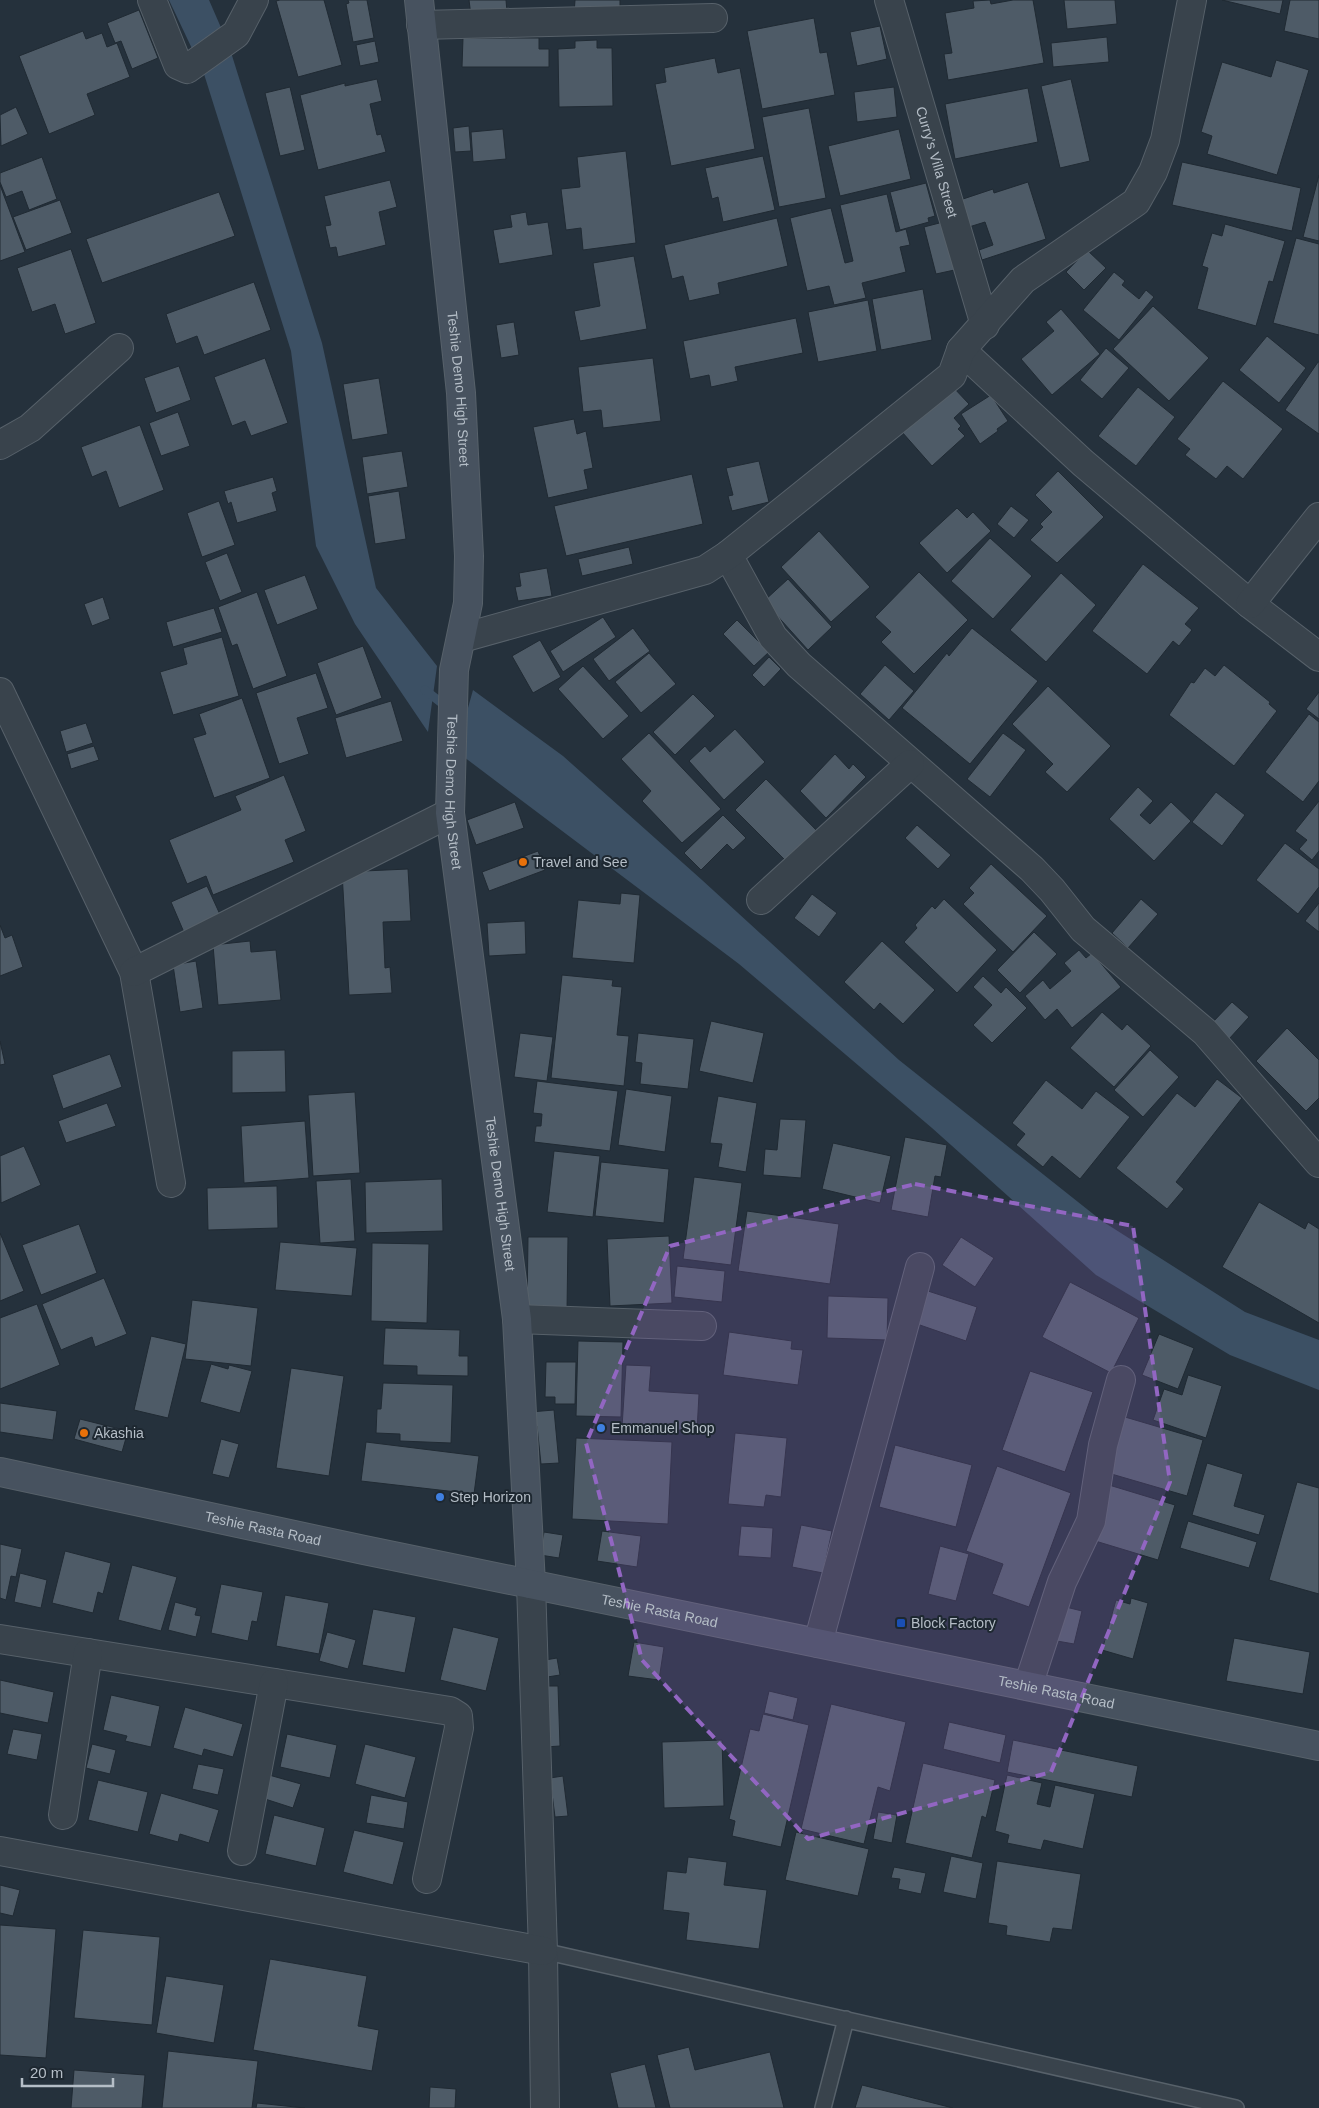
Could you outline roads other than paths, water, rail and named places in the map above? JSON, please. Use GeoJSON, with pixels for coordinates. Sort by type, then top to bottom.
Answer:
{"type":"FeatureCollection","features":[{"type":"Feature","properties":{"kind":"street"},"geometry":{"type":"LineString","coordinates":[[152,0],[178,65],[187,69],[236,34],[254,0]]}},
{"type":"Feature","properties":{"kind":"street","name":"Curry's Villa Street"},"geometry":{"type":"LineString","coordinates":[[889,0],[985,325]]}},
{"type":"Feature","properties":{"kind":"street"},"geometry":{"type":"LineString","coordinates":[[462,638],[705,570],[728,555],[952,375],[961,350],[1023,280],[1136,202],[1153,172],[1165,140],[1192,0]]}},
{"type":"Feature","properties":{"kind":"street"},"geometry":{"type":"LineString","coordinates":[[420,13],[713,18]]}},
{"type":"Feature","properties":{"kind":"street","name":"Teshie Demo High Street"},"geometry":{"type":"LineString","coordinates":[[420,13],[461,393],[470,556],[468,603],[454,670],[450,813],[517,1319],[531,1584]]}},
{"type":"Feature","properties":{"kind":"street"},"geometry":{"type":"LineString","coordinates":[[0,445],[30,428],[119,348]]}},
{"type":"Feature","properties":{"kind":"street"},"geometry":{"type":"LineString","coordinates":[[961,350],[1083,463],[1250,604],[1319,656]]}},
{"type":"Feature","properties":{"kind":"street"},"geometry":{"type":"LineString","coordinates":[[1250,604],[1319,517]]}},
{"type":"Feature","properties":{"kind":"street"},"geometry":{"type":"LineString","coordinates":[[728,555],[773,637],[799,665],[1032,869],[1052,890],[1083,929],[1205,1032],[1319,1163]]}},
{"type":"Feature","properties":{"kind":"street"},"geometry":{"type":"LineString","coordinates":[[0,692],[134,972],[171,1184]]}},
{"type":"Feature","properties":{"kind":"street"},"geometry":{"type":"LineString","coordinates":[[761,900],[910,764]]}},
{"type":"Feature","properties":{"kind":"street"},"geometry":{"type":"LineString","coordinates":[[134,972],[450,813]]}},
{"type":"Feature","properties":{"kind":"street"},"geometry":{"type":"LineString","coordinates":[[818,1643],[920,1267]]}},
{"type":"Feature","properties":{"kind":"street"},"geometry":{"type":"LineString","coordinates":[[517,1319],[702,1326]]}},
{"type":"Feature","properties":{"kind":"street"},"geometry":{"type":"LineString","coordinates":[[1028,1686],[1062,1582],[1091,1520],[1103,1445],[1121,1380]]}},
{"type":"Feature","properties":{"kind":"street","name":"Teshie Rasta Road"},"geometry":{"type":"LineString","coordinates":[[0,1472],[531,1584],[1318,1745]]}},
{"type":"Feature","properties":{"kind":"street"},"geometry":{"type":"LineString","coordinates":[[531,1584],[543,1951],[545,2108]]}},
{"type":"Feature","properties":{"kind":"street"},"geometry":{"type":"LineString","coordinates":[[0,1638],[450,1711],[458,1716],[459,1728],[427,1879]]}},
{"type":"Feature","properties":{"kind":"street"},"geometry":{"type":"LineString","coordinates":[[63,1815],[88,1653]]}},
{"type":"Feature","properties":{"kind":"street"},"geometry":{"type":"LineString","coordinates":[[242,1852],[274,1683]]}},
{"type":"Feature","properties":{"kind":"street"},"geometry":{"type":"LineString","coordinates":[[0,1851],[543,1951]]}},
{"type":"Feature","properties":{"kind":"lane"},"geometry":{"type":"LineString","coordinates":[[543,1951],[1236,2108]]}},
{"type":"Feature","properties":{"kind":"lane"},"geometry":{"type":"LineString","coordinates":[[822,2108],[846,2019]]}},
{"type":"Feature","properties":{"kind":"water"},"geometry":{"type":"Polygon","coordinates":[[[169,0],[209,0],[229,46],[322,343],[376,588],[437,666],[428,732],[355,624],[316,546],[291,351],[204,74],[169,0]]]}},
{"type":"Feature","properties":{"kind":"water"},"geometry":{"type":"Polygon","coordinates":[[[473,690],[563,756],[899,1060],[1102,1221],[1245,1312],[1319,1340],[1319,1390],[1230,1355],[1096,1275],[932,1128],[739,964],[456,751],[473,690]]]}},
{"type":"Feature","properties":{"kind":"waterway"},"geometry":{"type":"LineString","coordinates":[[425,690],[448,708]]}},
{"type":"Feature","properties":{"kind":"place","name":"Travel and See"},"geometry":{"type":"Point","coordinates":[523,862]}},
{"type":"Feature","properties":{"kind":"place","name":"Emmanuel Shop"},"geometry":{"type":"Point","coordinates":[601,1428]}},
{"type":"Feature","properties":{"kind":"place","name":"Akashia"},"geometry":{"type":"Point","coordinates":[84,1433]}},
{"type":"Feature","properties":{"kind":"place","name":"Step Horizon"},"geometry":{"type":"Point","coordinates":[440,1497]}},
{"type":"Feature","properties":{"kind":"place","name":"Block Factory"},"geometry":{"type":"Point","coordinates":[901,1623]}}]}
